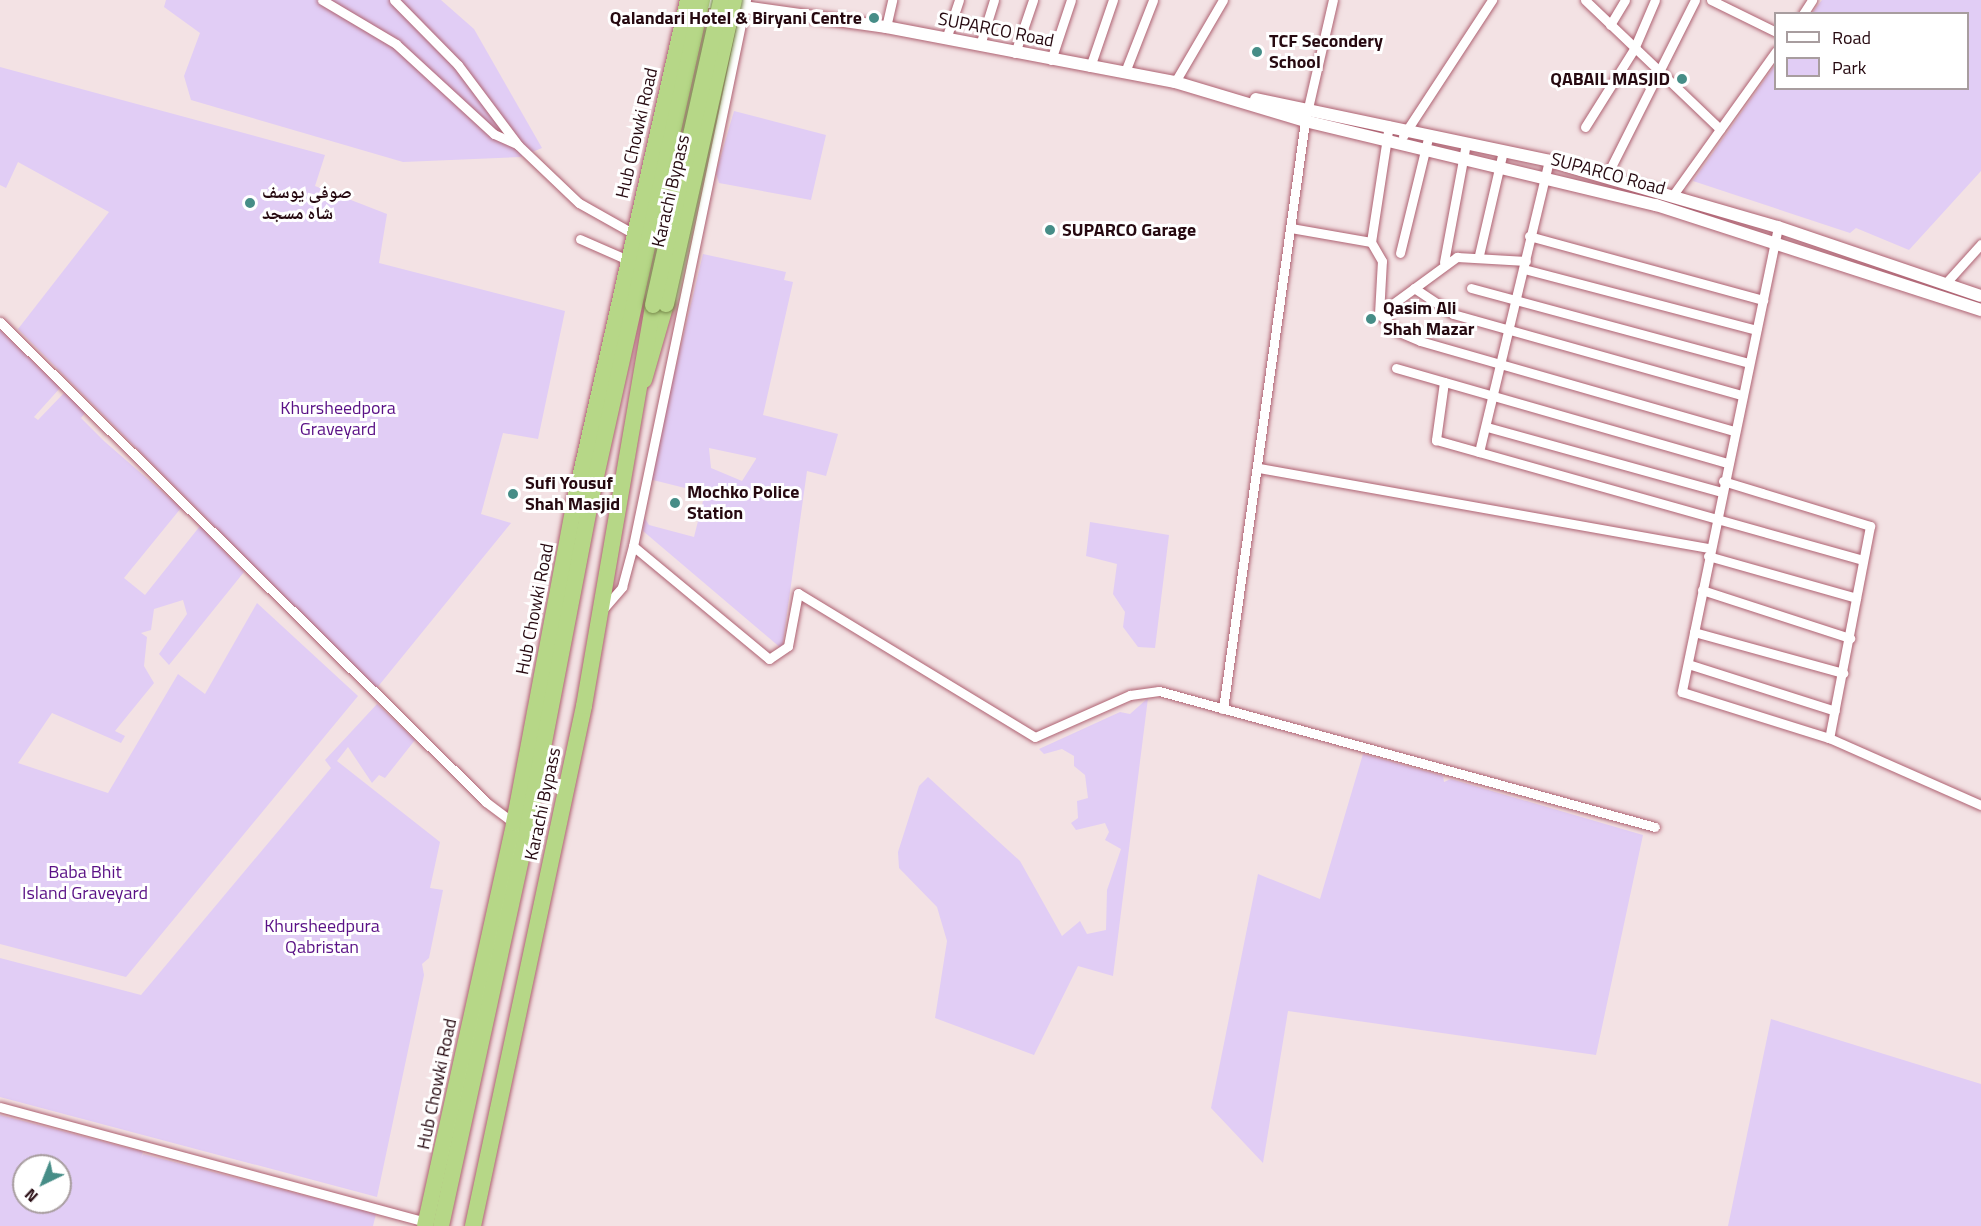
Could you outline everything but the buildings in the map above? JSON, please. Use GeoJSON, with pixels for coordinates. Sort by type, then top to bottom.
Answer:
{"type":"FeatureCollection","features":[{"type":"Feature","properties":{"kind":"highway","name":"Karachi Bypass"},"geometry":{"type":"LineString","coordinates":[[473,1226],[584,706],[640,389],[721,0]]}},
{"type":"Feature","properties":{"kind":"highway","name":"Hub Chowki Road"},"geometry":{"type":"LineString","coordinates":[[431,1224],[514,823],[573,510],[634,234],[696,1]]}},
{"type":"Feature","properties":{"kind":"highway"},"geometry":{"type":"LineString","coordinates":[[431,1224],[528,831],[596,476],[696,1]]}},
{"type":"Feature","properties":{"kind":"highway","name":"Karachi Bypass"},"geometry":{"type":"LineString","coordinates":[[659,304],[742,2]]}},
{"type":"Feature","properties":{"kind":"street"},"geometry":{"type":"LineString","coordinates":[[322,0],[396,44],[494,134],[518,146]]}},
{"type":"Feature","properties":{"kind":"street"},"geometry":{"type":"LineString","coordinates":[[394,0],[458,65],[518,146],[579,202],[634,234]]}},
{"type":"Feature","properties":{"kind":"street"},"geometry":{"type":"LineString","coordinates":[[886,27],[892,0]]}},
{"type":"Feature","properties":{"kind":"street"},"geometry":{"type":"LineString","coordinates":[[946,39],[959,0]]}},
{"type":"Feature","properties":{"kind":"street"},"geometry":{"type":"LineString","coordinates":[[980,45],[994,0]]}},
{"type":"Feature","properties":{"kind":"street"},"geometry":{"type":"LineString","coordinates":[[1015,53],[1033,0]]}},
{"type":"Feature","properties":{"kind":"street"},"geometry":{"type":"LineString","coordinates":[[1051,60],[1071,0]]}},
{"type":"Feature","properties":{"kind":"street"},"geometry":{"type":"LineString","coordinates":[[1090,67],[1113,0]]}},
{"type":"Feature","properties":{"kind":"street"},"geometry":{"type":"LineString","coordinates":[[1125,72],[1153,0]]}},
{"type":"Feature","properties":{"kind":"street"},"geometry":{"type":"LineString","coordinates":[[1175,82],[1223,0]]}},
{"type":"Feature","properties":{"kind":"street"},"geometry":{"type":"LineString","coordinates":[[1400,143],[1405,129],[1492,0]]}},
{"type":"Feature","properties":{"kind":"street"},"geometry":{"type":"LineString","coordinates":[[1585,0],[1720,129]]}},
{"type":"Feature","properties":{"kind":"street"},"geometry":{"type":"LineString","coordinates":[[1610,25],[1625,0]]}},
{"type":"Feature","properties":{"kind":"street"},"geometry":{"type":"LineString","coordinates":[[1585,127],[1634,49],[1655,0]]}},
{"type":"Feature","properties":{"kind":"street"},"geometry":{"type":"LineString","coordinates":[[1606,177],[1661,75],[1695,0]]}},
{"type":"Feature","properties":{"kind":"street","name":"SUPARCO Road"},"geometry":{"type":"LineString","coordinates":[[696,1],[742,2],[1175,82],[1219,93],[1305,121],[1546,175],[1775,240],[1981,309]]}},
{"type":"Feature","properties":{"kind":"street"},"geometry":{"type":"LineString","coordinates":[[1223,709],[1259,468],[1305,121],[1330,1]]}},
{"type":"Feature","properties":{"kind":"street"},"geometry":{"type":"LineString","coordinates":[[1716,1],[1774,31]]}},
{"type":"Feature","properties":{"kind":"street"},"geometry":{"type":"LineString","coordinates":[[599,614],[622,587],[633,546],[742,2]]}},
{"type":"Feature","properties":{"kind":"street"},"geometry":{"type":"LineString","coordinates":[[1673,195],[1774,54]]}},
{"type":"Feature","properties":{"kind":"street","name":"SUPARCO Road"},"geometry":{"type":"LineString","coordinates":[[1219,93],[1308,107],[1549,161],[1778,227],[1981,296]]}},
{"type":"Feature","properties":{"kind":"street"},"geometry":{"type":"LineString","coordinates":[[1379,315],[1382,261],[1371,242],[1389,125]]}},
{"type":"Feature","properties":{"kind":"street"},"geometry":{"type":"LineString","coordinates":[[1400,253],[1429,134]]}},
{"type":"Feature","properties":{"kind":"street"},"geometry":{"type":"LineString","coordinates":[[1444,262],[1466,143]]}},
{"type":"Feature","properties":{"kind":"street"},"geometry":{"type":"LineString","coordinates":[[1479,255],[1503,151]]}},
{"type":"Feature","properties":{"kind":"street"},"geometry":{"type":"LineString","coordinates":[[1479,452],[1497,396],[1515,299],[1549,161]]}},
{"type":"Feature","properties":{"kind":"street"},"geometry":{"type":"LineString","coordinates":[[1778,227],[1756,330],[1746,362],[1682,692],[1828,738],[1981,805]]}},
{"type":"Feature","properties":{"kind":"street"},"geometry":{"type":"LineString","coordinates":[[1291,228],[1371,242]]}},
{"type":"Feature","properties":{"kind":"street"},"geometry":{"type":"LineString","coordinates":[[1529,236],[1763,300]]}},
{"type":"Feature","properties":{"kind":"street"},"geometry":{"type":"LineString","coordinates":[[580,239],[628,260]]}},
{"type":"Feature","properties":{"kind":"street"},"geometry":{"type":"LineString","coordinates":[[1945,284],[1981,244]]}},
{"type":"Feature","properties":{"kind":"street"},"geometry":{"type":"LineString","coordinates":[[1379,315],[1444,262],[1479,255],[1525,265],[1756,330]]}},
{"type":"Feature","properties":{"kind":"street"},"geometry":{"type":"LineString","coordinates":[[1414,288],[1453,314],[1509,333],[1741,395]]}},
{"type":"Feature","properties":{"kind":"street"},"geometry":{"type":"LineString","coordinates":[[1471,288],[1746,362]]}},
{"type":"Feature","properties":{"kind":"street"},"geometry":{"type":"LineString","coordinates":[[1379,315],[1397,331],[1420,341],[1734,431]]}},
{"type":"Feature","properties":{"kind":"street"},"geometry":{"type":"LineString","coordinates":[[0,322],[486,802],[514,823]]}},
{"type":"Feature","properties":{"kind":"street"},"geometry":{"type":"LineString","coordinates":[[1396,368],[1728,463]]}},
{"type":"Feature","properties":{"kind":"street"},"geometry":{"type":"LineString","coordinates":[[1444,382],[1434,437],[1479,452],[1717,516],[1862,560]]}},
{"type":"Feature","properties":{"kind":"street"},"geometry":{"type":"LineString","coordinates":[[1487,427],[1721,492]]}},
{"type":"Feature","properties":{"kind":"street"},"geometry":{"type":"LineString","coordinates":[[1259,468],[1709,552],[1856,598]]}},
{"type":"Feature","properties":{"kind":"street"},"geometry":{"type":"LineString","coordinates":[[1723,481],[1867,524],[1870,530],[1862,560],[1850,638],[1828,738]]}},
{"type":"Feature","properties":{"kind":"street"},"geometry":{"type":"LineString","coordinates":[[633,546],[769,659],[789,646],[798,593],[1035,736],[1144,691],[1223,709],[1654,827]]}},
{"type":"Feature","properties":{"kind":"street"},"geometry":{"type":"LineString","coordinates":[[1702,590],[1850,638]]}},
{"type":"Feature","properties":{"kind":"street"},"geometry":{"type":"LineString","coordinates":[[1694,632],[1843,673]]}},
{"type":"Feature","properties":{"kind":"street"},"geometry":{"type":"LineString","coordinates":[[1688,664],[1835,711]]}},
{"type":"Feature","properties":{"kind":"street"},"geometry":{"type":"LineString","coordinates":[[0,1107],[431,1224]]}},
{"type":"Feature","properties":{"kind":"green space"},"geometry":{"type":"Polygon","coordinates":[[[166,0],[441,0],[474,29],[542,148],[520,157],[403,162],[191,100],[184,76],[200,33],[164,7],[166,0]]]}},
{"type":"Feature","properties":{"kind":"green space"},"geometry":{"type":"Polygon","coordinates":[[[1822,0],[1981,0],[1981,171],[1909,250],[1856,228],[1850,233],[1693,181],[1774,66],[1774,90],[1969,90],[1969,12],[1813,12],[1822,0]]]}},
{"type":"Feature","properties":{"kind":"green space","name":"Khursheedpora Graveyard"},"geometry":{"type":"Polygon","coordinates":[[[0,67],[325,155],[315,186],[387,214],[379,263],[565,311],[538,439],[503,433],[481,514],[511,523],[376,689],[18,329],[109,212],[18,162],[6,188],[0,185],[0,67]]]}},
{"type":"Feature","properties":{"kind":"green space"},"geometry":{"type":"Polygon","coordinates":[[[734,111],[826,135],[811,200],[719,183],[716,173],[734,111]]]}},
{"type":"Feature","properties":{"kind":"green space"},"geometry":{"type":"Polygon","coordinates":[[[703,254],[786,272],[784,280],[793,282],[763,415],[838,434],[826,476],[807,471],[782,649],[643,531],[644,517],[649,525],[694,537],[705,493],[649,479],[703,254]],[[709,448],[711,468],[742,481],[756,458],[709,448]]]}},
{"type":"Feature","properties":{"kind":"green space","name":"Baba Bhit Island Graveyard"},"geometry":{"type":"Polygon","coordinates":[[[0,330],[60,388],[34,417],[38,420],[64,393],[86,412],[81,418],[104,441],[181,508],[124,578],[145,595],[200,526],[244,572],[169,665],[159,654],[187,614],[183,600],[154,609],[151,630],[141,633],[147,637],[144,666],[154,683],[115,731],[125,736],[121,743],[52,713],[18,763],[108,793],[178,674],[205,694],[257,603],[358,696],[126,977],[0,944],[0,330]]]}},
{"type":"Feature","properties":{"kind":"green space"},"geometry":{"type":"Polygon","coordinates":[[[1090,522],[1169,535],[1155,648],[1138,647],[1123,627],[1125,612],[1113,594],[1117,564],[1086,556],[1090,522]]]}},
{"type":"Feature","properties":{"kind":"green space"},"geometry":{"type":"Polygon","coordinates":[[[1148,698],[1113,976],[1078,966],[1034,1055],[935,1018],[947,941],[937,907],[899,868],[898,852],[919,786],[928,777],[1020,861],[1062,936],[1080,921],[1087,934],[1106,930],[1107,890],[1121,849],[1105,840],[1109,832],[1105,823],[1076,830],[1071,823],[1078,818],[1077,801],[1088,798],[1085,775],[1074,766],[1074,756],[1062,749],[1044,754],[1039,749],[1120,712],[1130,714],[1148,698]]]}},
{"type":"Feature","properties":{"kind":"green space","name":"Khursheedpura Qabristan"},"geometry":{"type":"Polygon","coordinates":[[[377,704],[415,740],[385,778],[379,775],[372,783],[348,747],[337,761],[440,842],[430,888],[443,890],[429,958],[422,964],[424,975],[377,1197],[0,1097],[0,958],[141,995],[331,768],[325,760],[377,704]]]}},
{"type":"Feature","properties":{"kind":"green space"},"geometry":{"type":"Polygon","coordinates":[[[1363,754],[1443,776],[1444,782],[1451,779],[1643,835],[1596,1055],[1288,1011],[1263,1163],[1211,1108],[1258,874],[1320,899],[1363,754]]]}},
{"type":"Feature","properties":{"kind":"green space"},"geometry":{"type":"Polygon","coordinates":[[[1771,1019],[1981,1084],[1981,1226],[1728,1226],[1771,1019]]]}},
{"type":"Feature","properties":{"kind":"green space"},"geometry":{"type":"Polygon","coordinates":[[[0,1115],[143,1152],[141,1160],[143,1154],[376,1214],[373,1226],[0,1226],[0,1115]]]}},
{"type":"Feature","properties":{"kind":"place","name":"Qalandari Hotel & Biryani Centre"},"geometry":{"type":"Point","coordinates":[874,18]}},
{"type":"Feature","properties":{"kind":"place","name":"TCF Secondery School"},"geometry":{"type":"Point","coordinates":[1257,52]}},
{"type":"Feature","properties":{"kind":"place","name":"QABAIL MASJID"},"geometry":{"type":"Point","coordinates":[1682,79]}},
{"type":"Feature","properties":{"kind":"place","name":"صوفی یوسف شاہ مسجد"},"geometry":{"type":"Point","coordinates":[250,203]}},
{"type":"Feature","properties":{"kind":"place","name":"SUPARCO Garage"},"geometry":{"type":"Point","coordinates":[1050,230]}},
{"type":"Feature","properties":{"kind":"place","name":"Qasim Ali Shah Mazar"},"geometry":{"type":"Point","coordinates":[1371,319]}},
{"type":"Feature","properties":{"kind":"place","name":"Sufi Yousuf Shah Masjid"},"geometry":{"type":"Point","coordinates":[513,494]}},
{"type":"Feature","properties":{"kind":"place","name":"Mochko Police Station"},"geometry":{"type":"Point","coordinates":[675,503]}}]}
